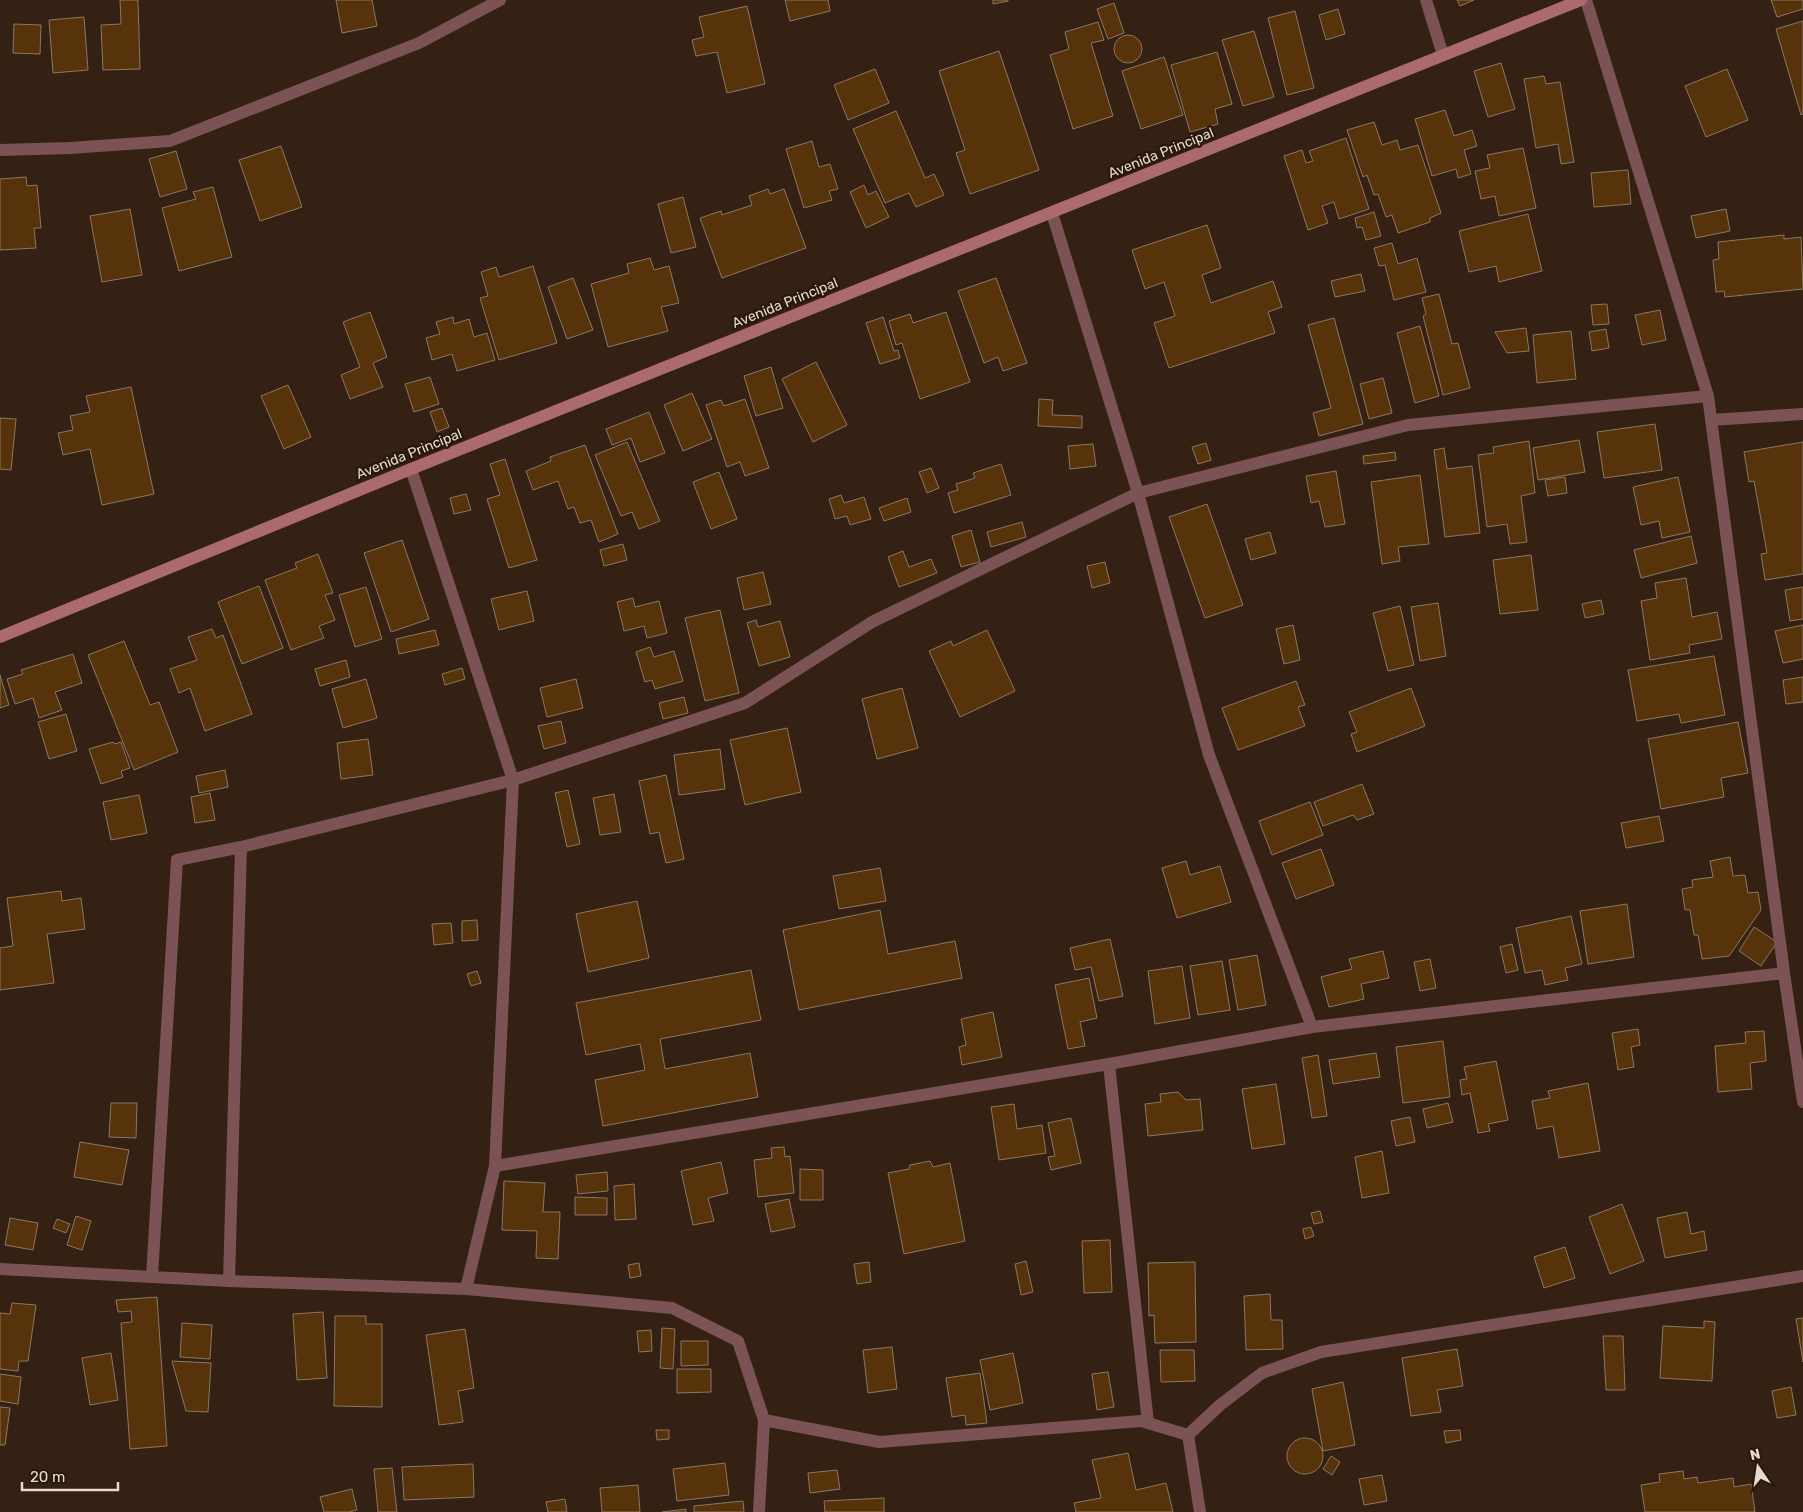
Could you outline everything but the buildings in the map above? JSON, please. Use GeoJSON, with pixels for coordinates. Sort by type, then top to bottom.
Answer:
{"type":"FeatureCollection","features":[{"type":"Feature","properties":{"kind":"main road","name":"Avenida Principal"},"geometry":{"type":"LineString","coordinates":[[0,636],[411,469],[1582,0]]}},
{"type":"Feature","properties":{"kind":"street"},"geometry":{"type":"LineString","coordinates":[[0,150],[170,141],[419,44],[500,0]]}},
{"type":"Feature","properties":{"kind":"street"},"geometry":{"type":"LineString","coordinates":[[1426,0],[1443,55]]}},
{"type":"Feature","properties":{"kind":"street"},"geometry":{"type":"LineString","coordinates":[[1586,0],[1708,396],[1784,973],[1803,1102]]}},
{"type":"Feature","properties":{"kind":"street"},"geometry":{"type":"LineString","coordinates":[[1052,213],[1138,494],[1209,755],[1312,1027]]}},
{"type":"Feature","properties":{"kind":"street"},"geometry":{"type":"LineString","coordinates":[[152,1277],[177,860],[241,847],[513,780],[745,703],[872,622],[1138,494],[1408,425],[1708,396]]}},
{"type":"Feature","properties":{"kind":"street"},"geometry":{"type":"LineString","coordinates":[[1711,420],[1803,414]]}},
{"type":"Feature","properties":{"kind":"street"},"geometry":{"type":"LineString","coordinates":[[411,469],[513,780],[495,1166],[466,1289]]}},
{"type":"Feature","properties":{"kind":"street"},"geometry":{"type":"LineString","coordinates":[[229,1281],[241,847]]}},
{"type":"Feature","properties":{"kind":"street"},"geometry":{"type":"LineString","coordinates":[[495,1166],[1109,1064],[1312,1027],[1784,973]]}},
{"type":"Feature","properties":{"kind":"street"},"geometry":{"type":"LineString","coordinates":[[1109,1064],[1148,1422]]}},
{"type":"Feature","properties":{"kind":"street"},"geometry":{"type":"LineString","coordinates":[[0,1269],[229,1281],[466,1289],[672,1308],[738,1341],[764,1420],[759,1512]]}},
{"type":"Feature","properties":{"kind":"street"},"geometry":{"type":"LineString","coordinates":[[1188,1434],[1220,1405],[1262,1373],[1321,1352],[1803,1276]]}},
{"type":"Feature","properties":{"kind":"street"},"geometry":{"type":"LineString","coordinates":[[764,1420],[879,1442],[1141,1421],[1188,1434]]}},
{"type":"Feature","properties":{"kind":"street"},"geometry":{"type":"LineString","coordinates":[[1188,1434],[1200,1512]]}}]}
